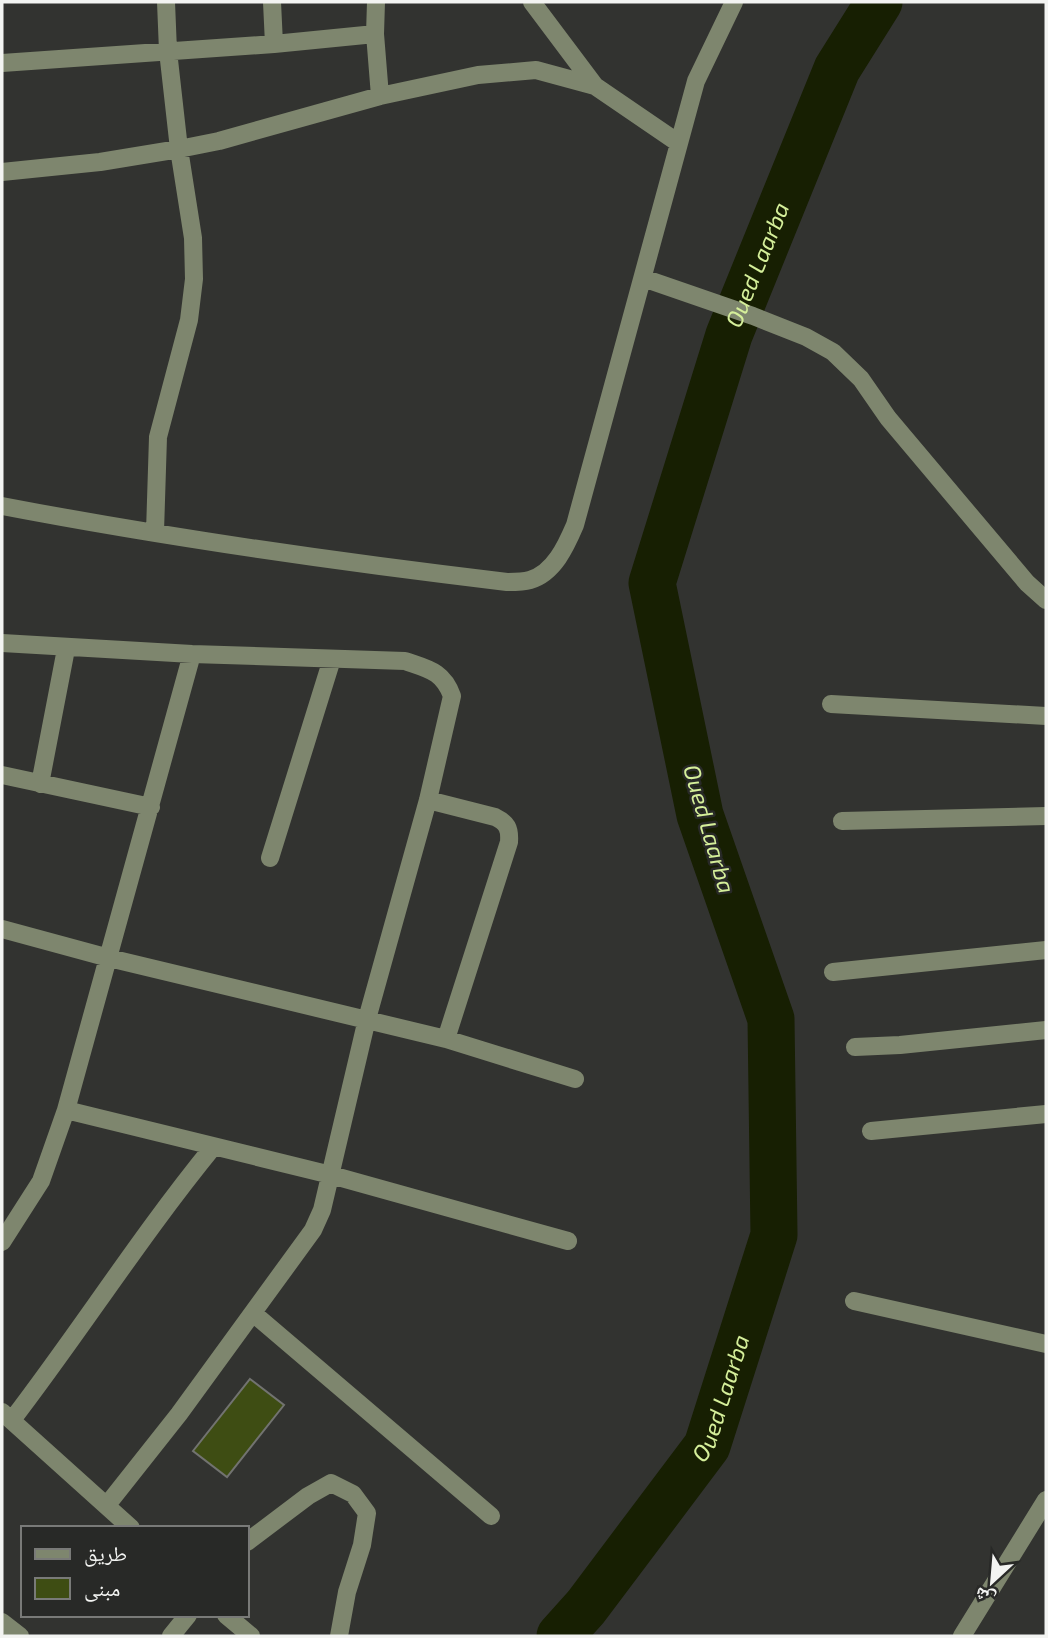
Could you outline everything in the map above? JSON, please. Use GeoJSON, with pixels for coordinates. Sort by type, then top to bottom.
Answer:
{"type":"FeatureCollection","features":[{"type":"Feature","properties":{"kind":"street"},"geometry":{"type":"LineString","coordinates":[[155,532],[158,437],[189,320],[194,279],[193,238],[179,149],[168,51],[166,2]]}},
{"type":"Feature","properties":{"kind":"street"},"geometry":{"type":"LineString","coordinates":[[272,2],[274,44]]}},
{"type":"Feature","properties":{"kind":"street"},"geometry":{"type":"LineString","coordinates":[[376,2],[375,34],[380,96]]}},
{"type":"Feature","properties":{"kind":"street"},"geometry":{"type":"LineString","coordinates":[[532,2],[595,86],[677,142]]}},
{"type":"Feature","properties":{"kind":"street"},"geometry":{"type":"LineString","coordinates":[[2,506],[355,564],[507,582],[531,580],[547,570],[562,552],[575,525],[643,278],[677,142],[696,81],[734,2]]}},
{"type":"Feature","properties":{"kind":"street"},"geometry":{"type":"LineString","coordinates":[[2,63],[274,44],[375,34]]}},
{"type":"Feature","properties":{"kind":"street"},"geometry":{"type":"LineString","coordinates":[[2,172],[100,162],[219,141],[380,96],[478,75],[536,70],[595,86]]}},
{"type":"Feature","properties":{"kind":"street"},"geometry":{"type":"LineString","coordinates":[[643,278],[753,316],[806,337],[833,352],[861,379],[888,418],[1027,583],[1046,600]]}},
{"type":"Feature","properties":{"kind":"street"},"geometry":{"type":"LineString","coordinates":[[2,643],[66,649],[405,661],[433,671],[447,681],[452,696],[428,800],[367,1019],[322,1210],[313,1230],[253,1313],[107,1505]]}},
{"type":"Feature","properties":{"kind":"street"},"geometry":{"type":"LineString","coordinates":[[40,784],[66,649]]}},
{"type":"Feature","properties":{"kind":"street"},"geometry":{"type":"LineString","coordinates":[[2,1242],[41,1181],[65,1110],[192,654]]}},
{"type":"Feature","properties":{"kind":"street"},"geometry":{"type":"LineString","coordinates":[[270,858],[332,659]]}},
{"type":"Feature","properties":{"kind":"street"},"geometry":{"type":"LineString","coordinates":[[831,704],[1046,716]]}},
{"type":"Feature","properties":{"kind":"street"},"geometry":{"type":"LineString","coordinates":[[2,775],[151,807]]}},
{"type":"Feature","properties":{"kind":"street"},"geometry":{"type":"LineString","coordinates":[[428,800],[495,817],[505,822],[510,830],[509,842],[446,1039]]}},
{"type":"Feature","properties":{"kind":"street"},"geometry":{"type":"LineString","coordinates":[[842,821],[1046,816]]}},
{"type":"Feature","properties":{"kind":"street"},"geometry":{"type":"LineString","coordinates":[[2,929],[109,958],[446,1039],[575,1079]]}},
{"type":"Feature","properties":{"kind":"street"},"geometry":{"type":"LineString","coordinates":[[833,972],[1046,950]]}},
{"type":"Feature","properties":{"kind":"street"},"geometry":{"type":"LineString","coordinates":[[855,1047],[1046,1030]]}},
{"type":"Feature","properties":{"kind":"street"},"geometry":{"type":"LineString","coordinates":[[65,1110],[331,1175],[568,1241]]}},
{"type":"Feature","properties":{"kind":"street"},"geometry":{"type":"LineString","coordinates":[[870,1131],[1046,1114]]}},
{"type":"Feature","properties":{"kind":"street"},"geometry":{"type":"LineString","coordinates":[[129,1526],[7,1416],[66,1349],[168,1202],[213,1147]]}},
{"type":"Feature","properties":{"kind":"street"},"geometry":{"type":"LineString","coordinates":[[853,1301],[1046,1343]]}},
{"type":"Feature","properties":{"kind":"street"},"geometry":{"type":"LineString","coordinates":[[253,1313],[491,1516]]}},
{"type":"Feature","properties":{"kind":"street"},"geometry":{"type":"LineString","coordinates":[[248,1541],[308,1496],[331,1483],[353,1494],[367,1513],[362,1545],[347,1592],[339,1636]]}},
{"type":"Feature","properties":{"kind":"street"},"geometry":{"type":"LineString","coordinates":[[962,1636],[1046,1500]]}},
{"type":"Feature","properties":{"kind":"street"},"geometry":{"type":"LineString","coordinates":[[171,1636],[186,1617]]}},
{"type":"Feature","properties":{"kind":"street"},"geometry":{"type":"LineString","coordinates":[[228,1617],[251,1636]]}},
{"type":"Feature","properties":{"kind":"street"},"geometry":{"type":"LineString","coordinates":[[2,1622],[20,1636]]}},
{"type":"Feature","properties":{"kind":"building"},"geometry":{"type":"Polygon","coordinates":[[[250,1379],[284,1405],[227,1477],[193,1451],[250,1379]]]}},
{"type":"Feature","properties":{"kind":"waterway","name":"Oued Laarba"},"geometry":{"type":"LineString","coordinates":[[560,1636],[586,1607],[707,1446],[774,1235],[771,1019],[700,815],[652,583],[729,335],[837,69],[879,2]]}}]}
